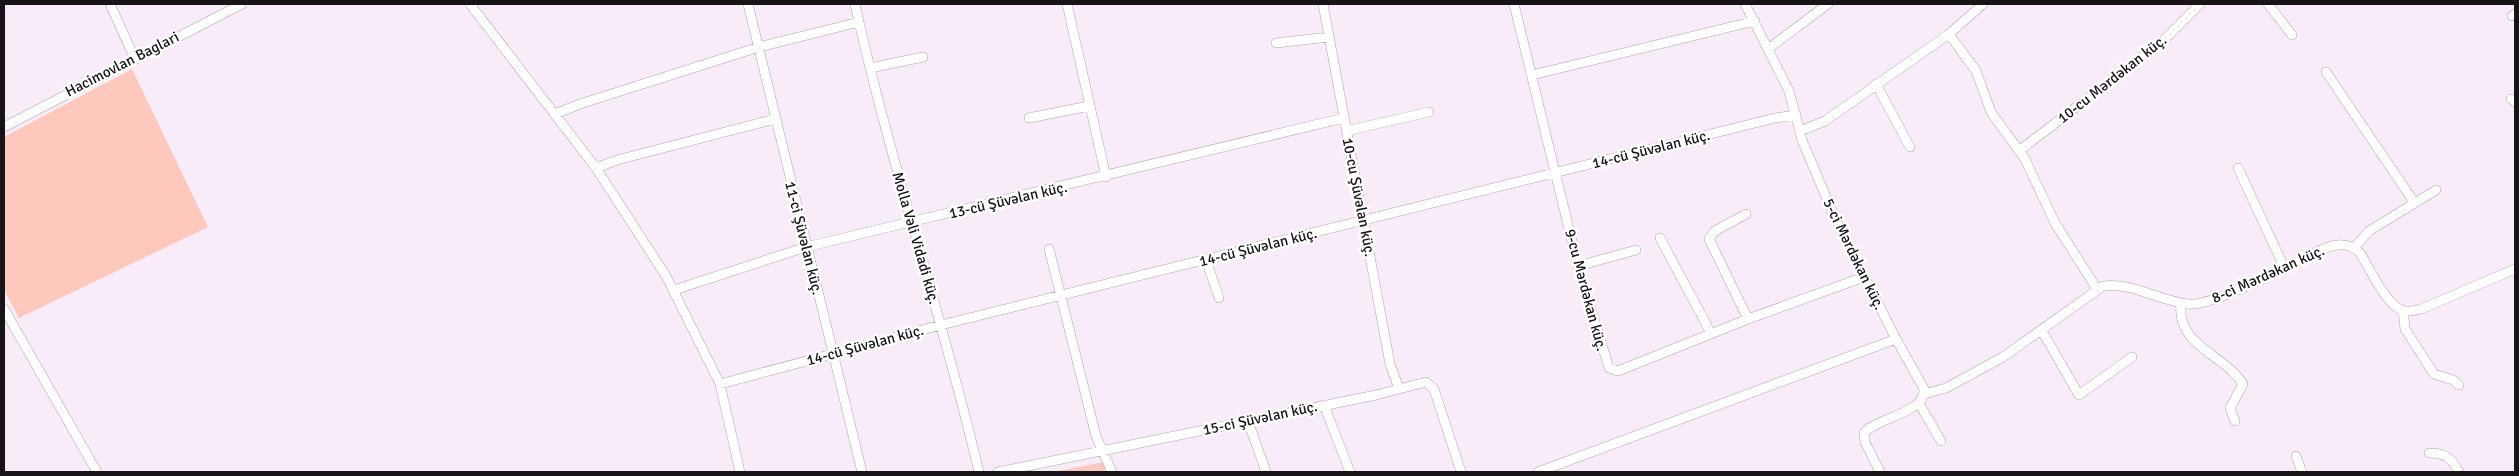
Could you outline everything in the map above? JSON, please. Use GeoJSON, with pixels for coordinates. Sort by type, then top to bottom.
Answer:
{"type":"FeatureCollection","features":[{"type":"Feature","properties":{"kind":"street"},"geometry":{"type":"LineString","coordinates":[[110,4],[134,57]]}},
{"type":"Feature","properties":{"kind":"street","name":"Hacimovlan Baglari"},"geometry":{"type":"LineString","coordinates":[[4,127],[134,57],[242,4]]}},
{"type":"Feature","properties":{"kind":"street"},"geometry":{"type":"LineString","coordinates":[[470,4],[596,168],[645,240],[674,290],[720,384],[740,472]]}},
{"type":"Feature","properties":{"kind":"street","name":"11-ci Şüvəlan küç."},"geometry":{"type":"LineString","coordinates":[[748,4],[862,472]]}},
{"type":"Feature","properties":{"kind":"street","name":"Molla Vəli Vidadi küç."},"geometry":{"type":"LineString","coordinates":[[855,4],[911,223],[956,375],[979,472]]}},
{"type":"Feature","properties":{"kind":"street"},"geometry":{"type":"LineString","coordinates":[[1067,4],[1106,177]]}},
{"type":"Feature","properties":{"kind":"street","name":"10-cu Şüvəlan küç."},"geometry":{"type":"LineString","coordinates":[[1323,4],[1390,364],[1399,389]]}},
{"type":"Feature","properties":{"kind":"street","name":"9-cu Mərdəkan küç."},"geometry":{"type":"LineString","coordinates":[[1514,4],[1578,266],[1607,365],[1613,370],[1623,369],[1748,318],[1864,277]]}},
{"type":"Feature","properties":{"kind":"street","name":"5-ci Mərdəkan küç."},"geometry":{"type":"LineString","coordinates":[[1745,4],[1769,48],[1789,91],[1800,132],[1835,218],[1896,340],[1922,383],[1924,394]]}},
{"type":"Feature","properties":{"kind":"street"},"geometry":{"type":"LineString","coordinates":[[1769,48],[1828,4]]}},
{"type":"Feature","properties":{"kind":"street"},"geometry":{"type":"LineString","coordinates":[[1800,132],[1825,121],[1949,34],[1983,4]]}},
{"type":"Feature","properties":{"kind":"street","name":"10-cu Mərdəkan küç."},"geometry":{"type":"LineString","coordinates":[[2020,150],[2163,41],[2200,4]]}},
{"type":"Feature","properties":{"kind":"street"},"geometry":{"type":"LineString","coordinates":[[2268,4],[2292,35]]}},
{"type":"Feature","properties":{"kind":"street"},"geometry":{"type":"LineString","coordinates":[[1532,75],[1755,21]]}},
{"type":"Feature","properties":{"kind":"street"},"geometry":{"type":"LineString","coordinates":[[555,114],[580,104],[759,47],[859,22]]}},
{"type":"Feature","properties":{"kind":"street"},"geometry":{"type":"LineString","coordinates":[[1880,472],[1864,442],[1864,433],[1919,403],[1924,394],[1946,388],[1961,380],[2042,331],[2097,289],[2055,223],[2020,150],[1991,112],[1976,71],[1949,34]]}},
{"type":"Feature","properties":{"kind":"street"},"geometry":{"type":"LineString","coordinates":[[1276,43],[1329,37]]}},
{"type":"Feature","properties":{"kind":"street"},"geometry":{"type":"LineString","coordinates":[[870,68],[922,57]]}},
{"type":"Feature","properties":{"kind":"street"},"geometry":{"type":"LineString","coordinates":[[2326,72],[2414,202]]}},
{"type":"Feature","properties":{"kind":"street"},"geometry":{"type":"LineString","coordinates":[[1876,84],[1910,147]]}},
{"type":"Feature","properties":{"kind":"street"},"geometry":{"type":"LineString","coordinates":[[1028,118],[1090,106]]}},
{"type":"Feature","properties":{"kind":"street"},"geometry":{"type":"LineString","coordinates":[[1346,131],[1429,112]]}},
{"type":"Feature","properties":{"kind":"street","name":"14-cü Şüvəlan küç."},"geometry":{"type":"LineString","coordinates":[[720,384],[941,325],[1775,118],[1796,115]]}},
{"type":"Feature","properties":{"kind":"street","name":"13-cü Şüvəlan küç."},"geometry":{"type":"LineString","coordinates":[[674,290],[806,248],[1344,118]]}},
{"type":"Feature","properties":{"kind":"street"},"geometry":{"type":"LineString","coordinates":[[596,168],[617,160],[775,119]]}},
{"type":"Feature","properties":{"kind":"street"},"geometry":{"type":"LineString","coordinates":[[2238,168],[2284,267]]}},
{"type":"Feature","properties":{"kind":"street"},"geometry":{"type":"LineString","coordinates":[[2436,190],[2369,231],[2354,248],[2360,253],[2388,299],[2403,310],[2421,309],[2515,269]]}},
{"type":"Feature","properties":{"kind":"street"},"geometry":{"type":"LineString","coordinates":[[1746,214],[1715,231],[1709,239],[1748,318]]}},
{"type":"Feature","properties":{"kind":"street"},"geometry":{"type":"LineString","coordinates":[[1660,238],[1711,333]]}},
{"type":"Feature","properties":{"kind":"street","name":"8-ci Mərdəkan küç."},"geometry":{"type":"LineString","coordinates":[[2097,289],[2110,285],[2123,286],[2181,303],[2197,304],[2212,300],[2335,245],[2354,248]]}},
{"type":"Feature","properties":{"kind":"street"},"geometry":{"type":"LineString","coordinates":[[1050,249],[1096,436],[1112,472]]}},
{"type":"Feature","properties":{"kind":"street"},"geometry":{"type":"LineString","coordinates":[[1578,266],[1636,250]]}},
{"type":"Feature","properties":{"kind":"street"},"geometry":{"type":"LineString","coordinates":[[1206,260],[1219,298]]}},
{"type":"Feature","properties":{"kind":"street"},"geometry":{"type":"LineString","coordinates":[[2181,303],[2180,319],[2192,338],[2243,384],[2230,408],[2235,421]]}},
{"type":"Feature","properties":{"kind":"street"},"geometry":{"type":"LineString","coordinates":[[4,309],[98,472]]}},
{"type":"Feature","properties":{"kind":"street"},"geometry":{"type":"LineString","coordinates":[[2403,310],[2405,329],[2434,374],[2453,380],[2459,385]]}},
{"type":"Feature","properties":{"kind":"street"},"geometry":{"type":"LineString","coordinates":[[2042,331],[2079,395],[2132,357]]}},
{"type":"Feature","properties":{"kind":"street"},"geometry":{"type":"LineString","coordinates":[[1538,472],[1896,340]]}},
{"type":"Feature","properties":{"kind":"street","name":"15-ci Şüvəlan küç."},"geometry":{"type":"LineString","coordinates":[[998,472],[1324,405],[1399,389],[1421,382],[1431,384],[1462,472]]}},
{"type":"Feature","properties":{"kind":"street"},"geometry":{"type":"LineString","coordinates":[[1919,403],[1941,441]]}},
{"type":"Feature","properties":{"kind":"street"},"geometry":{"type":"LineString","coordinates":[[1324,405],[1350,472]]}},
{"type":"Feature","properties":{"kind":"street"},"geometry":{"type":"LineString","coordinates":[[1248,421],[1266,472]]}},
{"type":"Feature","properties":{"kind":"street"},"geometry":{"type":"LineString","coordinates":[[2429,453],[2444,454],[2449,457],[2459,472]]}},
{"type":"Feature","properties":{"kind":"street"},"geometry":{"type":"LineString","coordinates":[[2296,456],[2302,472]]}},
{"type":"Feature","properties":{"kind":"shaded area"},"geometry":{"type":"Polygon","coordinates":[[[132,69],[208,227],[19,318],[4,290],[4,137],[132,69]]]}},
{"type":"Feature","properties":{"kind":"shaded area"},"geometry":{"type":"Polygon","coordinates":[[[1104,462],[1105,472],[1053,472],[1104,462]]]}}]}
